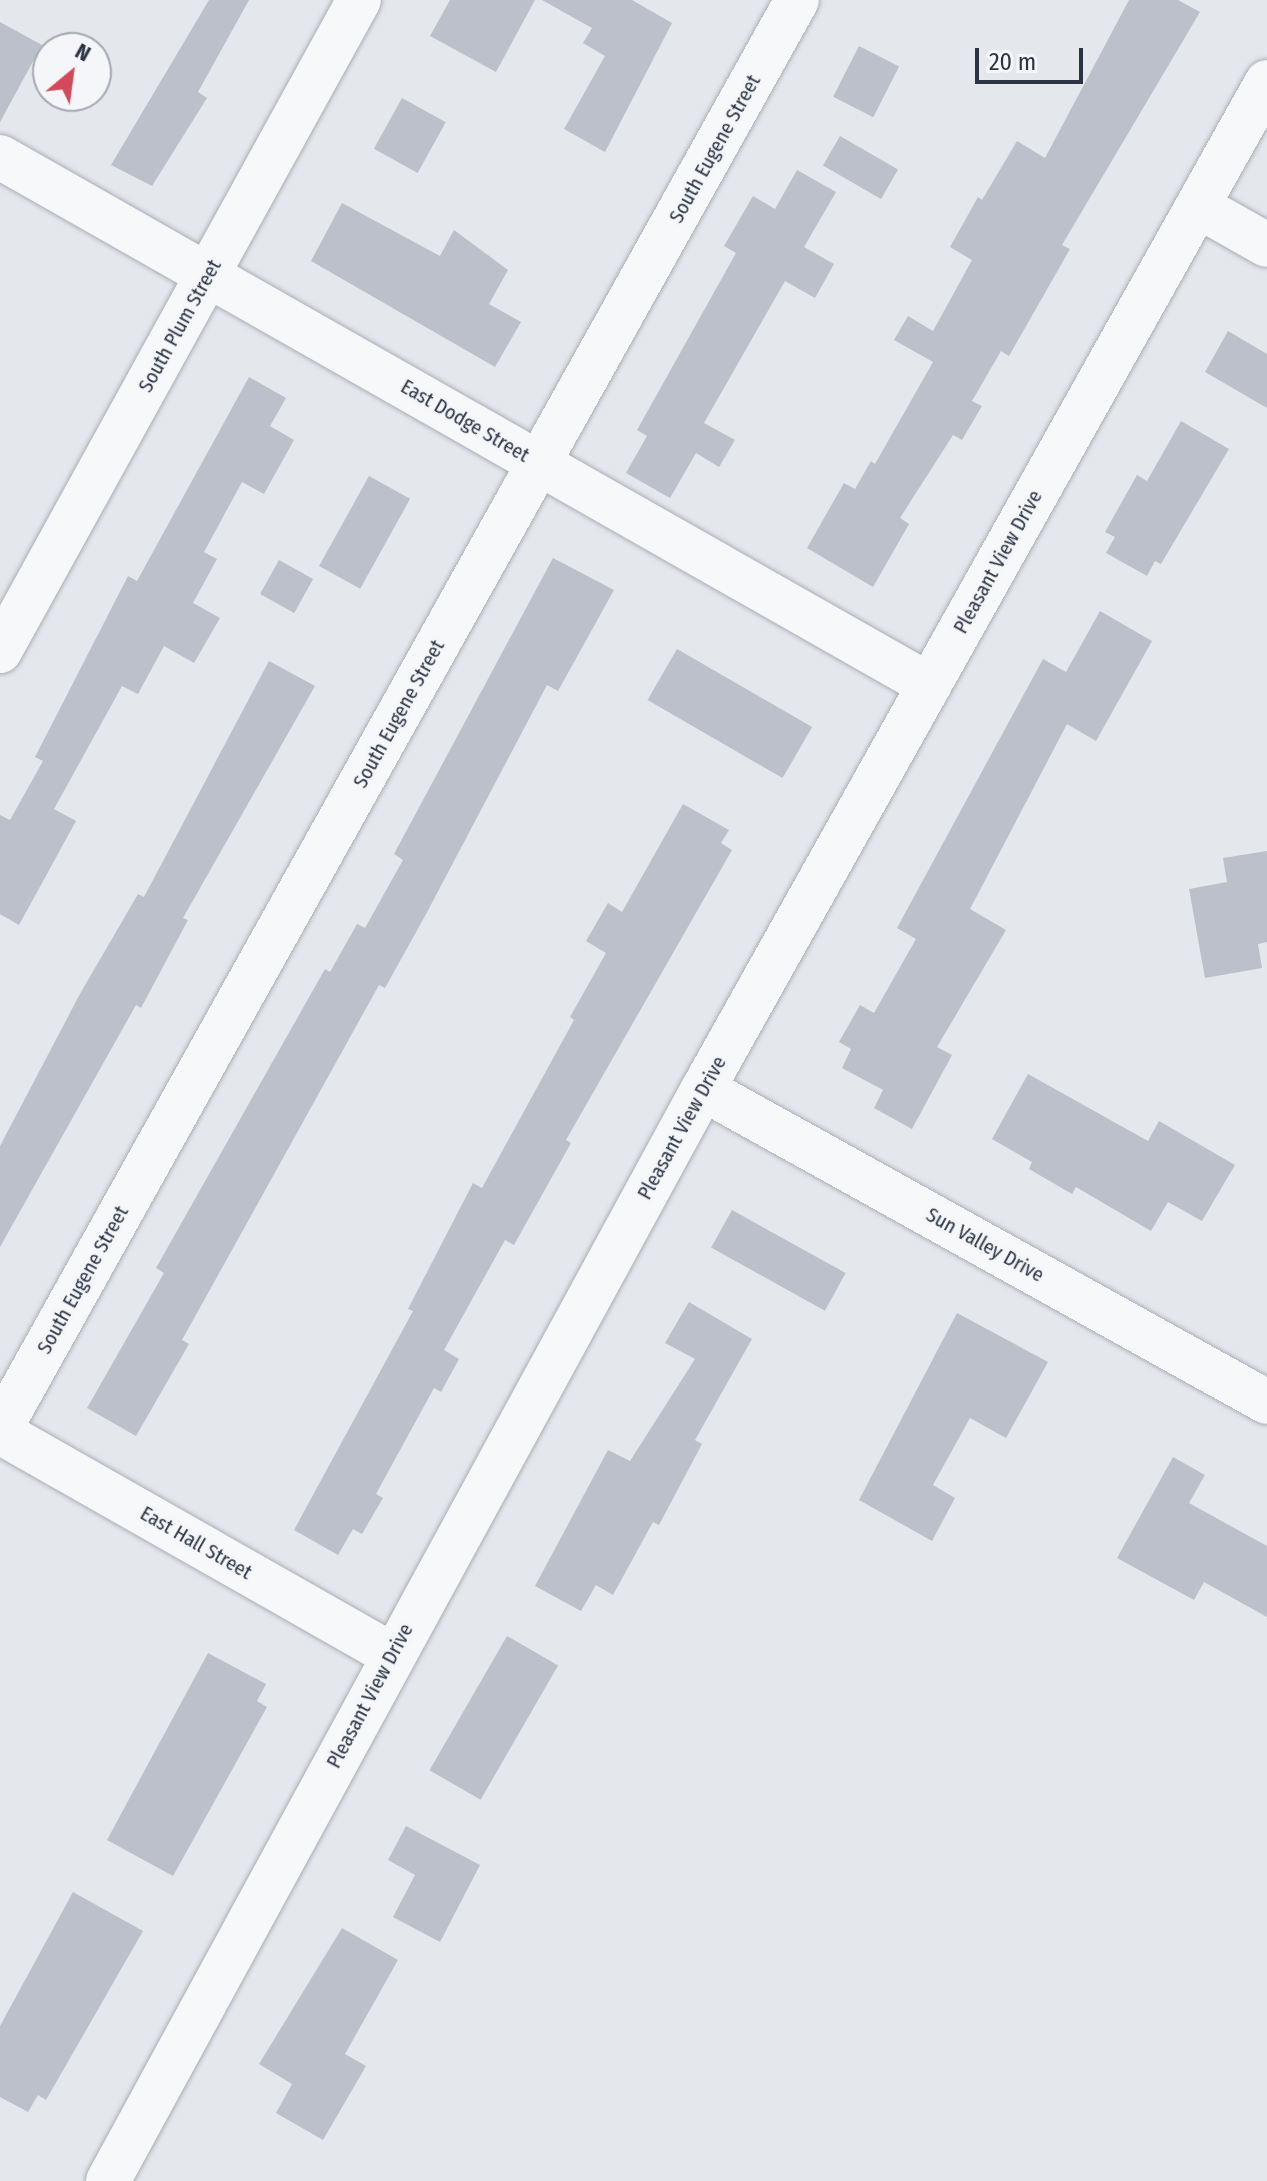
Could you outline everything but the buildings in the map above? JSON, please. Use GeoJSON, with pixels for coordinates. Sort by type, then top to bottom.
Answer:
{"type":"FeatureCollection","features":[{"type":"Feature","properties":{"kind":"street","name":"South Plum Street"},"geometry":{"type":"LineString","coordinates":[[0,651],[359,0]]}},
{"type":"Feature","properties":{"kind":"street","name":"South Eugene Street"},"geometry":{"type":"LineString","coordinates":[[0,1430],[797,0]]}},
{"type":"Feature","properties":{"kind":"street","name":"Pleasant View Drive"},"geometry":{"type":"LineString","coordinates":[[108,2181],[703,1089],[1267,82]]}},
{"type":"Feature","properties":{"kind":"street","name":"East Dodge Street"},"geometry":{"type":"LineString","coordinates":[[0,157],[929,685]]}},
{"type":"Feature","properties":{"kind":"street"},"geometry":{"type":"LineString","coordinates":[[1198,206],[1267,245]]}},
{"type":"Feature","properties":{"kind":"street","name":"Sun Valley Drive"},"geometry":{"type":"LineString","coordinates":[[703,1089],[1267,1402]]}},
{"type":"Feature","properties":{"kind":"street","name":"East Hall Street"},"geometry":{"type":"LineString","coordinates":[[0,1430],[392,1655]]}}]}
